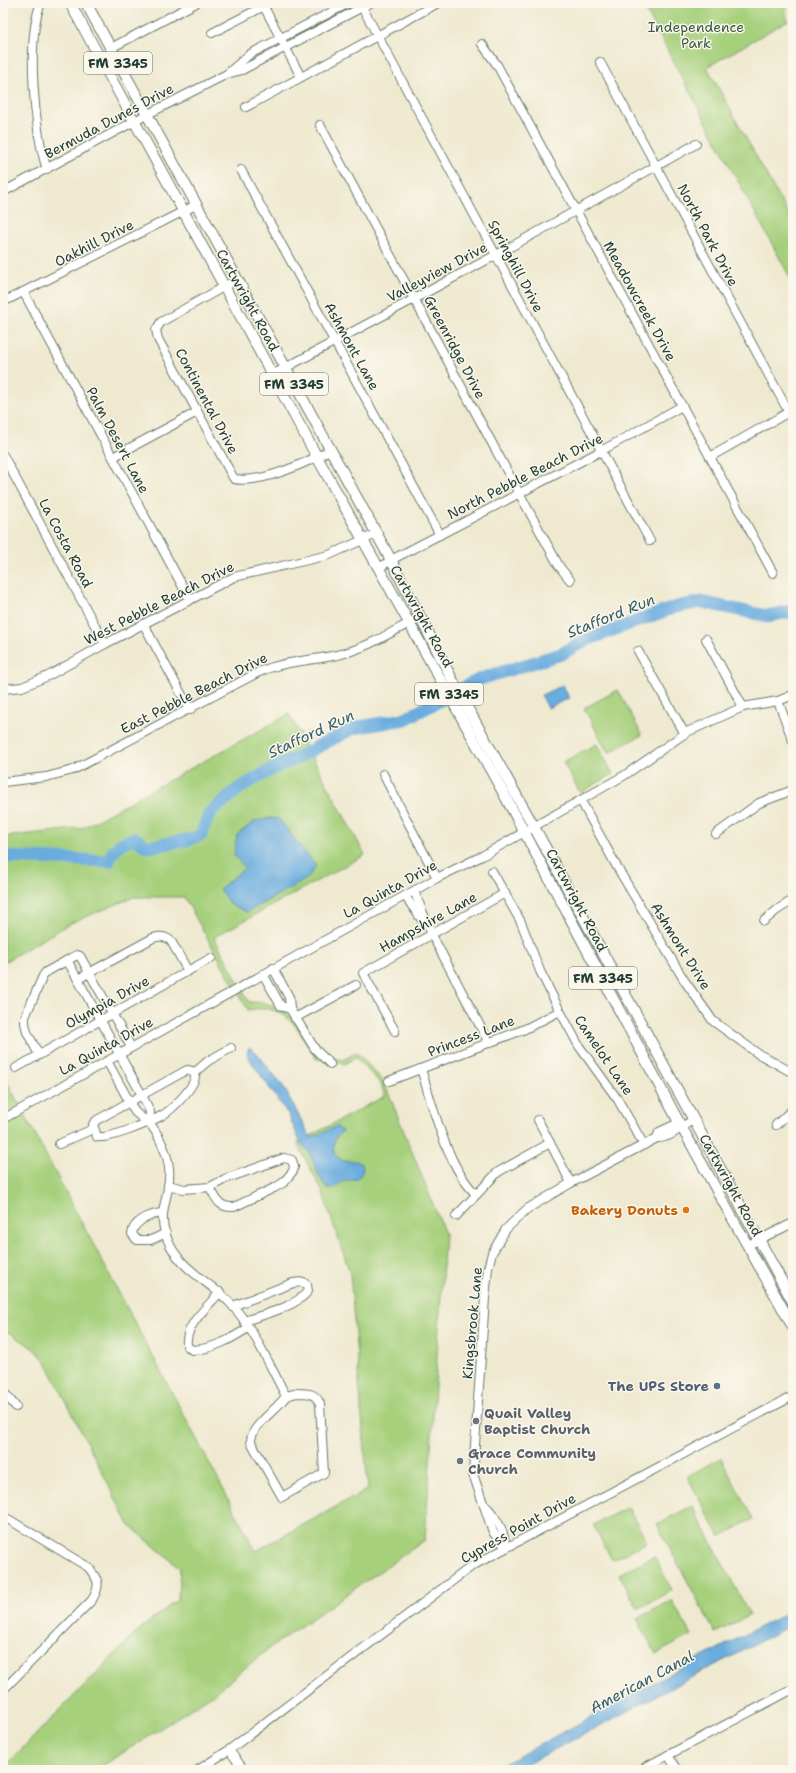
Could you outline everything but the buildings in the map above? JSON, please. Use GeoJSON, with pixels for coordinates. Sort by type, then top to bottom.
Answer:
{"type":"FeatureCollection","features":[{"type":"Feature","properties":{"kind":"main road","name":"Cartwright Road"},"geometry":{"type":"LineString","coordinates":[[70,3],[182,212],[225,287],[409,623],[432,663],[533,826],[692,1120],[793,1302]]}},
{"type":"Feature","properties":{"kind":"main road","name":"Cartwright Road"},"geometry":{"type":"LineString","coordinates":[[86,3],[236,280],[391,560],[419,618],[444,663],[471,724],[524,831],[681,1126],[793,1327]]}},
{"type":"Feature","properties":{"kind":"street"},"geometry":{"type":"LineString","coordinates":[[41,3],[33,51],[33,78],[42,157],[46,169]]}},
{"type":"Feature","properties":{"kind":"street"},"geometry":{"type":"LineString","coordinates":[[111,48],[196,3]]}},
{"type":"Feature","properties":{"kind":"street","name":"Bermuda Dunes Drive"},"geometry":{"type":"LineString","coordinates":[[227,74],[250,54],[349,3]]}},
{"type":"Feature","properties":{"kind":"street","name":"Bermuda Dunes Drive"},"geometry":{"type":"LineString","coordinates":[[3,192],[146,115],[227,74],[242,70],[286,48],[361,5],[370,3]]}},
{"type":"Feature","properties":{"kind":"street"},"geometry":{"type":"LineString","coordinates":[[246,106],[378,37],[438,3]]}},
{"type":"Feature","properties":{"kind":"street"},"geometry":{"type":"LineString","coordinates":[[212,33],[266,4],[301,77]]}},
{"type":"Feature","properties":{"kind":"street","name":"Springhill Drive"},"geometry":{"type":"LineString","coordinates":[[361,5],[650,541]]}},
{"type":"Feature","properties":{"kind":"street","name":"Meadowcreek Drive"},"geometry":{"type":"LineString","coordinates":[[482,44],[497,65],[774,573]]}},
{"type":"Feature","properties":{"kind":"street","name":"North Park Drive"},"geometry":{"type":"LineString","coordinates":[[600,62],[793,420]]}},
{"type":"Feature","properties":{"kind":"street","name":"Greenridge Drive"},"geometry":{"type":"LineString","coordinates":[[320,125],[559,566],[570,580]]}},
{"type":"Feature","properties":{"kind":"street","name":"Valleyview Drive"},"geometry":{"type":"LineString","coordinates":[[272,375],[496,255],[696,144]]}},
{"type":"Feature","properties":{"kind":"street","name":"Ashmont Lane"},"geometry":{"type":"LineString","coordinates":[[241,170],[440,534]]}},
{"type":"Feature","properties":{"kind":"street","name":"Oakhill Drive"},"geometry":{"type":"LineString","coordinates":[[3,302],[24,293],[196,205]]}},
{"type":"Feature","properties":{"kind":"street","name":"Continental Drive"},"geometry":{"type":"LineString","coordinates":[[236,280],[161,322],[156,330],[158,339],[234,479],[243,480],[268,475],[317,457],[330,450]]}},
{"type":"Feature","properties":{"kind":"street","name":"Palm Desert Lane"},"geometry":{"type":"LineString","coordinates":[[24,293],[190,600]]}},
{"type":"Feature","properties":{"kind":"street","name":"North Pebble Beach Drive"},"geometry":{"type":"LineString","coordinates":[[379,568],[440,534],[601,451],[682,406]]}},
{"type":"Feature","properties":{"kind":"street"},"geometry":{"type":"LineString","coordinates":[[113,457],[197,412]]}},
{"type":"Feature","properties":{"kind":"street"},"geometry":{"type":"LineString","coordinates":[[710,456],[789,412]]}},
{"type":"Feature","properties":{"kind":"street","name":"La Costa Road"},"geometry":{"type":"LineString","coordinates":[[3,455],[105,644]]}},
{"type":"Feature","properties":{"kind":"street","name":"West Pebble Beach Drive"},"geometry":{"type":"LineString","coordinates":[[3,689],[22,687],[48,676],[234,576],[329,556],[364,541],[376,534]]}},
{"type":"Feature","properties":{"kind":"street","name":"East Pebble Beach Drive"},"geometry":{"type":"LineString","coordinates":[[3,782],[46,777],[72,770],[190,710],[259,672],[275,665],[338,655],[364,646],[419,618]]}},
{"type":"Feature","properties":{"kind":"street"},"geometry":{"type":"LineString","coordinates":[[144,625],[190,710]]}},
{"type":"Feature","properties":{"kind":"street"},"geometry":{"type":"LineString","coordinates":[[706,639],[743,707]]}},
{"type":"Feature","properties":{"kind":"street"},"geometry":{"type":"LineString","coordinates":[[638,651],[684,734]]}},
{"type":"Feature","properties":{"kind":"street","name":"La Quinta Drive"},"geometry":{"type":"LineString","coordinates":[[3,1119],[273,968],[437,878],[482,856],[524,831],[582,800],[625,775],[684,734],[743,707],[778,701],[793,695]]}},
{"type":"Feature","properties":{"kind":"street"},"geometry":{"type":"LineString","coordinates":[[778,701],[793,741]]}},
{"type":"Feature","properties":{"kind":"street"},"geometry":{"type":"LineString","coordinates":[[383,774],[437,878]]}},
{"type":"Feature","properties":{"kind":"street"},"geometry":{"type":"LineString","coordinates":[[716,834],[759,803],[793,790]]}},
{"type":"Feature","properties":{"kind":"street","name":"Ashmont Drive"},"geometry":{"type":"LineString","coordinates":[[582,800],[617,867],[684,980],[713,1021],[757,1053],[793,1073]]}},
{"type":"Feature","properties":{"kind":"street","name":"Camelot Lane"},"geometry":{"type":"LineString","coordinates":[[492,870],[522,922],[540,971],[579,1046],[618,1100],[644,1145]]}},
{"type":"Feature","properties":{"kind":"street"},"geometry":{"type":"LineString","coordinates":[[414,891],[432,935],[489,1043]]}},
{"type":"Feature","properties":{"kind":"street","name":"Hampshire Lane"},"geometry":{"type":"LineString","coordinates":[[395,1031],[363,973],[505,893]]}},
{"type":"Feature","properties":{"kind":"street"},"geometry":{"type":"LineString","coordinates":[[405,896],[432,935]]}},
{"type":"Feature","properties":{"kind":"street"},"geometry":{"type":"LineString","coordinates":[[764,921],[777,910],[793,900]]}},
{"type":"Feature","properties":{"kind":"street"},"geometry":{"type":"LineString","coordinates":[[78,979],[153,938],[160,936],[167,937],[171,941],[188,971]]}},
{"type":"Feature","properties":{"kind":"street"},"geometry":{"type":"LineString","coordinates":[[39,1055],[26,1032],[25,1017],[46,972],[77,955],[80,956],[90,973],[131,1047]]}},
{"type":"Feature","properties":{"kind":"street","name":"Olympia Drive"},"geometry":{"type":"LineString","coordinates":[[16,1068],[211,958]]}},
{"type":"Feature","properties":{"kind":"street"},"geometry":{"type":"LineString","coordinates":[[67,960],[142,1095],[150,1112],[150,1121],[165,1150],[168,1159],[168,1185],[162,1213],[166,1233],[177,1256],[190,1269],[220,1292],[233,1306],[246,1324],[286,1396]]}},
{"type":"Feature","properties":{"kind":"street"},"geometry":{"type":"LineString","coordinates":[[273,968],[289,997],[290,1009],[315,1049],[330,1064]]}},
{"type":"Feature","properties":{"kind":"street"},"geometry":{"type":"LineString","coordinates":[[264,974],[281,1006],[290,1009]]}},
{"type":"Feature","properties":{"kind":"street"},"geometry":{"type":"LineString","coordinates":[[296,1018],[356,985]]}},
{"type":"Feature","properties":{"kind":"street","name":"Princess Lane"},"geometry":{"type":"LineString","coordinates":[[389,1081],[525,1029],[560,1011]]}},
{"type":"Feature","properties":{"kind":"street"},"geometry":{"type":"LineString","coordinates":[[194,1074],[187,1070],[97,1120],[93,1124],[96,1137],[102,1138],[162,1116],[194,1085],[194,1074],[208,1061],[230,1048]]}},
{"type":"Feature","properties":{"kind":"street"},"geometry":{"type":"LineString","coordinates":[[107,1061],[135,1112],[142,1118],[150,1121]]}},
{"type":"Feature","properties":{"kind":"street"},"geometry":{"type":"LineString","coordinates":[[421,1069],[440,1128],[460,1174],[466,1184],[476,1194]]}},
{"type":"Feature","properties":{"kind":"street"},"geometry":{"type":"LineString","coordinates":[[776,1125],[793,1110]]}},
{"type":"Feature","properties":{"kind":"street"},"geometry":{"type":"LineString","coordinates":[[538,1120],[571,1183]]}},
{"type":"Feature","properties":{"kind":"street","name":"Kingsbrook Lane"},"geometry":{"type":"LineString","coordinates":[[506,1547],[504,1535],[497,1520],[482,1502],[473,1474],[488,1268],[492,1253],[500,1238],[513,1222],[527,1209],[571,1183],[657,1138],[663,1138],[678,1131],[681,1126],[692,1120]]}},
{"type":"Feature","properties":{"kind":"street"},"geometry":{"type":"LineString","coordinates":[[59,1144],[94,1129]]}},
{"type":"Feature","properties":{"kind":"street"},"geometry":{"type":"LineString","coordinates":[[456,1216],[498,1172],[550,1143]]}},
{"type":"Feature","properties":{"kind":"street"},"geometry":{"type":"LineString","coordinates":[[168,1185],[184,1189],[210,1187],[225,1179],[284,1158],[292,1160],[293,1163],[293,1171],[283,1183],[234,1207],[219,1204],[210,1187]]}},
{"type":"Feature","properties":{"kind":"street"},"geometry":{"type":"LineString","coordinates":[[162,1213],[154,1214],[140,1222],[133,1229],[132,1234],[137,1240],[146,1241],[166,1233]]}},
{"type":"Feature","properties":{"kind":"street"},"geometry":{"type":"LineString","coordinates":[[748,1245],[793,1223]]}},
{"type":"Feature","properties":{"kind":"street"},"geometry":{"type":"LineString","coordinates":[[220,1292],[194,1322],[188,1334],[187,1346],[192,1350],[206,1349],[228,1340],[246,1324],[291,1304],[306,1294],[308,1291],[307,1285],[303,1282],[298,1282],[233,1306]]}},
{"type":"Feature","properties":{"kind":"street"},"geometry":{"type":"LineString","coordinates":[[3,1391],[16,1407]]}},
{"type":"Feature","properties":{"kind":"street"},"geometry":{"type":"LineString","coordinates":[[305,1393],[317,1397],[320,1404],[324,1472],[282,1497],[251,1442],[250,1436],[255,1428],[281,1404],[286,1396],[305,1393]]}},
{"type":"Feature","properties":{"kind":"street","name":"Cypress Point Drive"},"geometry":{"type":"LineString","coordinates":[[198,1770],[229,1750],[472,1566],[793,1396]]}},
{"type":"Feature","properties":{"kind":"street"},"geometry":{"type":"LineString","coordinates":[[3,1516],[88,1567],[96,1577],[98,1590],[92,1600],[3,1690]]}},
{"type":"Feature","properties":{"kind":"street"},"geometry":{"type":"LineString","coordinates":[[640,1770],[793,1689]]}},
{"type":"Feature","properties":{"kind":"street"},"geometry":{"type":"LineString","coordinates":[[229,1750],[244,1770]]}},
{"type":"Feature","properties":{"kind":"street"},"geometry":{"type":"LineString","coordinates":[[668,1755],[676,1770]]}},
{"type":"Feature","properties":{"kind":"green space","name":"Independence Park"},"geometry":{"type":"Polygon","coordinates":[[[642,3],[786,3],[787,21],[707,67],[793,223],[793,283],[642,3]]]}},
{"type":"Feature","properties":{"kind":"green space"},"geometry":{"type":"Polygon","coordinates":[[[618,690],[642,735],[608,753],[584,708],[618,690]]]}},
{"type":"Feature","properties":{"kind":"green space"},"geometry":{"type":"Polygon","coordinates":[[[289,714],[365,855],[214,937],[249,1002],[275,1006],[292,1017],[319,1056],[343,1060],[357,1052],[384,1082],[445,1234],[425,1540],[272,1646],[212,1695],[96,1770],[3,1770],[3,1768],[140,1629],[178,1599],[180,1568],[129,1525],[45,1360],[30,1346],[3,1329],[3,1074],[256,1551],[368,1489],[350,1273],[322,1191],[297,1143],[385,1096],[381,1084],[356,1058],[344,1064],[316,1059],[304,1038],[282,1014],[273,1010],[248,1010],[184,897],[134,897],[71,923],[4,962],[3,966],[3,837],[83,828],[289,714]]]}},
{"type":"Feature","properties":{"kind":"green space"},"geometry":{"type":"Polygon","coordinates":[[[597,744],[613,774],[580,793],[563,762],[597,744]]]}},
{"type":"Feature","properties":{"kind":"green space"},"geometry":{"type":"Polygon","coordinates":[[[721,1458],[753,1519],[720,1537],[687,1476],[721,1458]]]}},
{"type":"Feature","properties":{"kind":"green space"},"geometry":{"type":"Polygon","coordinates":[[[692,1506],[750,1615],[715,1633],[657,1524],[692,1506]]]}},
{"type":"Feature","properties":{"kind":"green space"},"geometry":{"type":"Polygon","coordinates":[[[628,1507],[647,1542],[612,1560],[593,1525],[628,1507]]]}},
{"type":"Feature","properties":{"kind":"green space"},"geometry":{"type":"Polygon","coordinates":[[[654,1556],[672,1590],[638,1609],[619,1574],[654,1556]]]}},
{"type":"Feature","properties":{"kind":"green space"},"geometry":{"type":"Polygon","coordinates":[[[672,1600],[691,1635],[656,1654],[637,1619],[672,1600]]]}},
{"type":"Feature","properties":{"kind":"water"},"geometry":{"type":"Polygon","coordinates":[[[563,685],[569,698],[548,708],[541,695],[563,685]]]}},
{"type":"Feature","properties":{"kind":"water"},"geometry":{"type":"Polygon","coordinates":[[[270,818],[279,819],[316,866],[308,878],[247,912],[230,904],[219,889],[245,868],[234,855],[237,835],[255,821],[270,818]]]}},
{"type":"Feature","properties":{"kind":"water"},"geometry":{"type":"Polygon","coordinates":[[[249,1047],[256,1052],[283,1086],[311,1138],[337,1126],[342,1131],[334,1142],[335,1155],[343,1161],[356,1161],[361,1164],[363,1167],[362,1173],[357,1179],[341,1182],[335,1188],[327,1189],[320,1178],[309,1152],[301,1144],[288,1114],[250,1060],[247,1053],[249,1047]]]}},
{"type":"Feature","properties":{"kind":"water","name":"American Canal"},"geometry":{"type":"Polygon","coordinates":[[[793,1610],[793,1624],[516,1770],[493,1770],[694,1661],[793,1610]]]}},
{"type":"Feature","properties":{"kind":"waterway","name":"Stafford Run"},"geometry":{"type":"LineString","coordinates":[[3,857],[109,861],[113,852],[118,846],[134,838],[148,847],[187,840],[201,835],[209,814],[238,789],[274,768],[295,759],[353,728],[405,719],[480,679],[561,654],[586,640],[676,607],[701,602],[767,616],[793,611]]}},
{"type":"Feature","properties":{"kind":"place","name":"Bakery Donuts"},"geometry":{"type":"Point","coordinates":[686,1210]}},
{"type":"Feature","properties":{"kind":"place","name":"The UPS Store"},"geometry":{"type":"Point","coordinates":[717,1386]}},
{"type":"Feature","properties":{"kind":"place","name":"Quail Valley Baptist Church"},"geometry":{"type":"Point","coordinates":[476,1421]}},
{"type":"Feature","properties":{"kind":"place","name":"Grace Community Church"},"geometry":{"type":"Point","coordinates":[460,1461]}}]}
